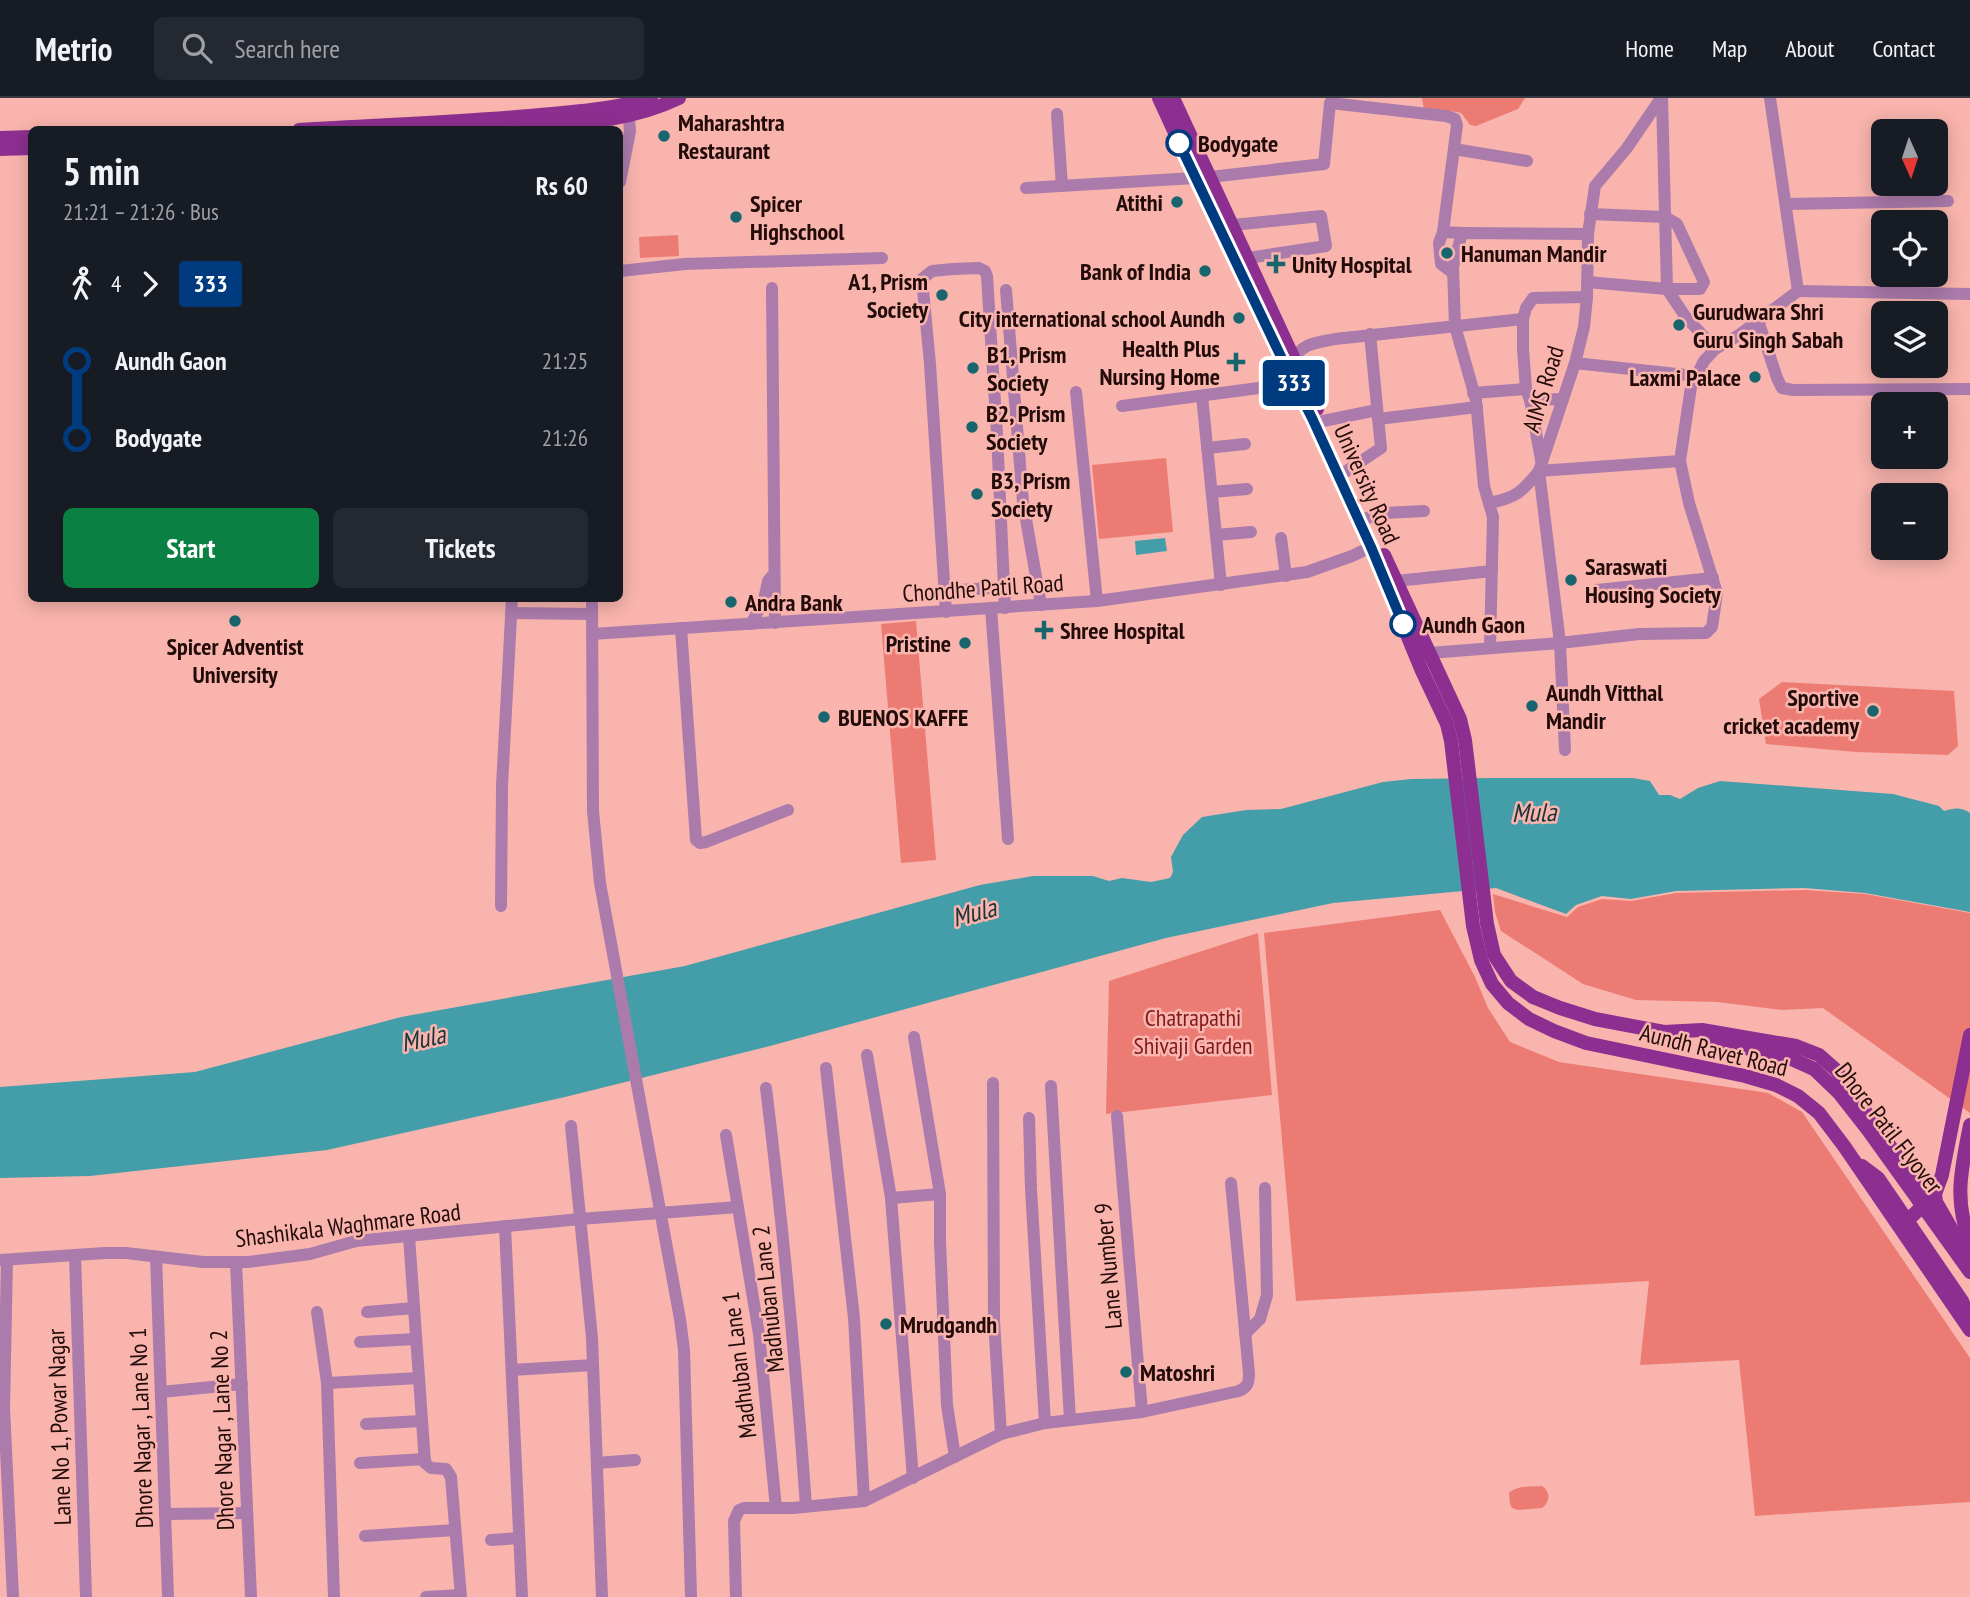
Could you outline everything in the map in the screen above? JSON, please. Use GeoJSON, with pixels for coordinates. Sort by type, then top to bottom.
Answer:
{"type":"FeatureCollection","features":[{"type":"Feature","properties":{"kind":"main road"},"geometry":{"type":"LineString","coordinates":[[370,126],[629,111],[651,98]]}},
{"type":"Feature","properties":{"kind":"main road"},"geometry":{"type":"LineString","coordinates":[[526,126],[663,106],[679,98]]}},
{"type":"Feature","properties":{"kind":"main road","name":"University Road"},"geometry":{"type":"LineString","coordinates":[[1159,98],[1233,225],[1289,361],[1323,421],[1371,547],[1422,654],[1460,719],[1458,740],[1480,925]]}},
{"type":"Feature","properties":{"kind":"main road","name":"University Road"},"geometry":{"type":"LineString","coordinates":[[1173,98],[1203,177],[1342,474],[1367,518],[1396,581],[1422,654]]}},
{"type":"Feature","properties":{"kind":"main road"},"geometry":{"type":"LineString","coordinates":[[0,138],[28,137]]}},
{"type":"Feature","properties":{"kind":"main road"},"geometry":{"type":"LineString","coordinates":[[0,149],[28,148]]}},
{"type":"Feature","properties":{"kind":"main road","name":"Aundh Ravet Road"},"geometry":{"type":"LineString","coordinates":[[1480,925],[1511,981],[1533,997],[1595,1019],[1664,1032],[1702,1030],[1796,1046],[1819,1055],[1836,1070],[1902,1163],[1925,1189],[1934,1194]]}},
{"type":"Feature","properties":{"kind":"main road","name":"Aundh Ravet Road"},"geometry":{"type":"LineString","coordinates":[[1480,925],[1481,960],[1492,984],[1508,1003],[1530,1019],[1586,1043],[1776,1085],[1798,1096],[1819,1113],[1970,1330]]}},
{"type":"Feature","properties":{"kind":"main road","name":"Dhore Patil Flyover"},"geometry":{"type":"LineString","coordinates":[[1664,1032],[1783,1055],[1814,1069],[1839,1093],[1868,1130],[1970,1272]]}},
{"type":"Feature","properties":{"kind":"main road"},"geometry":{"type":"LineString","coordinates":[[1907,1221],[1934,1194],[1942,1175],[1970,1035]]}},
{"type":"Feature","properties":{"kind":"main road"},"geometry":{"type":"LineString","coordinates":[[1970,1125],[1959,1184],[1962,1222],[1970,1241]]}},
{"type":"Feature","properties":{"kind":"main road"},"geometry":{"type":"LineString","coordinates":[[1852,1159],[1878,1178],[1962,1301],[1970,1321]]}},
{"type":"Feature","properties":{"kind":"main road"},"geometry":{"type":"LineString","coordinates":[[1934,1194],[1965,1252],[1970,1253]]}},
{"type":"Feature","properties":{"kind":"street"},"geometry":{"type":"LineString","coordinates":[[1662,98],[1667,289],[1685,316],[1715,349]]}},
{"type":"Feature","properties":{"kind":"street","name":"AIMS Road"},"geometry":{"type":"LineString","coordinates":[[1565,750],[1560,643],[1540,467],[1575,363],[1584,327],[1588,234],[1595,186],[1627,148],[1662,98]]}},
{"type":"Feature","properties":{"kind":"street"},"geometry":{"type":"LineString","coordinates":[[1770,98],[1798,291]]}},
{"type":"Feature","properties":{"kind":"street"},"geometry":{"type":"LineString","coordinates":[[1026,188],[1203,177],[1324,164],[1329,101],[1446,116],[1455,119],[1457,125],[1443,232],[1439,243],[1441,264],[1453,273]]}},
{"type":"Feature","properties":{"kind":"street"},"geometry":{"type":"LineString","coordinates":[[623,167],[630,131],[629,111]]}},
{"type":"Feature","properties":{"kind":"street"},"geometry":{"type":"LineString","coordinates":[[1057,114],[1062,186]]}},
{"type":"Feature","properties":{"kind":"street"},"geometry":{"type":"LineString","coordinates":[[1454,149],[1527,161]]}},
{"type":"Feature","properties":{"kind":"street"},"geometry":{"type":"LineString","coordinates":[[1787,204],[1948,201]]}},
{"type":"Feature","properties":{"kind":"street"},"geometry":{"type":"LineString","coordinates":[[1587,282],[1700,289],[1704,282],[1677,224],[1665,217],[1590,214]]}},
{"type":"Feature","properties":{"kind":"street"},"geometry":{"type":"LineString","coordinates":[[1233,225],[1321,216],[1326,246],[1248,258]]}},
{"type":"Feature","properties":{"kind":"street"},"geometry":{"type":"LineString","coordinates":[[1443,232],[1588,234]]}},
{"type":"Feature","properties":{"kind":"street"},"geometry":{"type":"LineString","coordinates":[[1462,233],[1453,273],[1455,326],[1477,407],[1484,486],[1493,517],[1490,648]]}},
{"type":"Feature","properties":{"kind":"street"},"geometry":{"type":"LineString","coordinates":[[623,271],[685,264],[882,258]]}},
{"type":"Feature","properties":{"kind":"street"},"geometry":{"type":"LineString","coordinates":[[946,612],[922,279],[932,271],[953,269],[979,268],[985,271],[987,276],[1005,608]]}},
{"type":"Feature","properties":{"kind":"street"},"geometry":{"type":"LineString","coordinates":[[772,288],[775,623]]}},
{"type":"Feature","properties":{"kind":"street"},"geometry":{"type":"LineString","coordinates":[[1006,290],[1023,502],[1041,605]]}},
{"type":"Feature","properties":{"kind":"street"},"geometry":{"type":"LineString","coordinates":[[1422,654],[1639,634],[1710,631],[1714,624],[1717,593],[1689,503],[1680,461],[1691,387],[1704,361],[1715,349],[1740,335],[1798,291],[1970,294]]}},
{"type":"Feature","properties":{"kind":"street"},"geometry":{"type":"LineString","coordinates":[[1489,503],[1510,499],[1523,491],[1540,467],[1528,394],[1523,319],[1526,308],[1533,298],[1587,297]]}},
{"type":"Feature","properties":{"kind":"street"},"geometry":{"type":"LineString","coordinates":[[1122,406],[1259,388],[1268,384],[1289,361],[1311,345],[1370,334],[1424,331],[1523,319]]}},
{"type":"Feature","properties":{"kind":"street"},"geometry":{"type":"LineString","coordinates":[[1758,320],[1782,388],[1970,389]]}},
{"type":"Feature","properties":{"kind":"street"},"geometry":{"type":"LineString","coordinates":[[1342,474],[1381,448],[1370,334]]}},
{"type":"Feature","properties":{"kind":"street"},"geometry":{"type":"LineString","coordinates":[[1575,363],[1695,376]]}},
{"type":"Feature","properties":{"kind":"street"},"geometry":{"type":"LineString","coordinates":[[1076,392],[1097,601]]}},
{"type":"Feature","properties":{"kind":"street"},"geometry":{"type":"LineString","coordinates":[[1474,393],[1528,394],[1563,399]]}},
{"type":"Feature","properties":{"kind":"street"},"geometry":{"type":"LineString","coordinates":[[1202,396],[1221,585]]}},
{"type":"Feature","properties":{"kind":"street"},"geometry":{"type":"LineString","coordinates":[[1323,421],[1477,407]]}},
{"type":"Feature","properties":{"kind":"street"},"geometry":{"type":"LineString","coordinates":[[1207,448],[1245,444]]}},
{"type":"Feature","properties":{"kind":"street"},"geometry":{"type":"LineString","coordinates":[[1540,467],[1680,461]]}},
{"type":"Feature","properties":{"kind":"street"},"geometry":{"type":"LineString","coordinates":[[1212,492],[1247,489]]}},
{"type":"Feature","properties":{"kind":"street"},"geometry":{"type":"LineString","coordinates":[[1367,518],[1384,513],[1424,511]]}},
{"type":"Feature","properties":{"kind":"street"},"geometry":{"type":"LineString","coordinates":[[1216,535],[1251,532]]}},
{"type":"Feature","properties":{"kind":"street"},"geometry":{"type":"LineString","coordinates":[[1281,538],[1286,576]]}},
{"type":"Feature","properties":{"kind":"street","name":"Chondhe Patil Road"},"geometry":{"type":"LineString","coordinates":[[592,634],[1097,601],[1307,572],[1371,547]]}},
{"type":"Feature","properties":{"kind":"street"},"geometry":{"type":"LineString","coordinates":[[1396,581],[1492,571]]}},
{"type":"Feature","properties":{"kind":"street"},"geometry":{"type":"LineString","coordinates":[[751,624],[764,600],[768,581],[774,572]]}},
{"type":"Feature","properties":{"kind":"street"},"geometry":{"type":"LineString","coordinates":[[1597,590],[1713,578]]}},
{"type":"Feature","properties":{"kind":"street"},"geometry":{"type":"LineString","coordinates":[[945,591],[1004,587]]}},
{"type":"Feature","properties":{"kind":"street"},"geometry":{"type":"LineString","coordinates":[[501,906],[502,786],[511,602]]}},
{"type":"Feature","properties":{"kind":"street"},"geometry":{"type":"LineString","coordinates":[[592,602],[593,829],[600,883],[684,1350],[691,1597]]}},
{"type":"Feature","properties":{"kind":"street"},"geometry":{"type":"LineString","coordinates":[[991,608],[1008,839]]}},
{"type":"Feature","properties":{"kind":"street"},"geometry":{"type":"LineString","coordinates":[[510,612],[592,614]]}},
{"type":"Feature","properties":{"kind":"street"},"geometry":{"type":"LineString","coordinates":[[681,628],[696,840],[700,843],[706,842],[788,810]]}},
{"type":"Feature","properties":{"kind":"street"},"geometry":{"type":"LineString","coordinates":[[914,1037],[940,1194],[947,1405],[955,1457]]}},
{"type":"Feature","properties":{"kind":"street"},"geometry":{"type":"LineString","coordinates":[[867,1055],[891,1198],[914,1478]]}},
{"type":"Feature","properties":{"kind":"street"},"geometry":{"type":"LineString","coordinates":[[825,1068],[854,1318],[864,1501]]}},
{"type":"Feature","properties":{"kind":"street"},"geometry":{"type":"LineString","coordinates":[[993,1083],[993,1321],[1002,1434]]}},
{"type":"Feature","properties":{"kind":"street"},"geometry":{"type":"LineString","coordinates":[[1051,1086],[1070,1420]]}},
{"type":"Feature","properties":{"kind":"street","name":"Madhuban Lane 2"},"geometry":{"type":"LineString","coordinates":[[766,1088],[796,1356],[806,1506]]}},
{"type":"Feature","properties":{"kind":"street","name":"Lane Number 9"},"geometry":{"type":"LineString","coordinates":[[1117,1116],[1142,1412]]}},
{"type":"Feature","properties":{"kind":"street"},"geometry":{"type":"LineString","coordinates":[[1029,1118],[1045,1423]]}},
{"type":"Feature","properties":{"kind":"street"},"geometry":{"type":"LineString","coordinates":[[571,1126],[593,1365],[602,1597]]}},
{"type":"Feature","properties":{"kind":"street","name":"Madhuban Lane 1"},"geometry":{"type":"LineString","coordinates":[[726,1135],[759,1334],[776,1508]]}},
{"type":"Feature","properties":{"kind":"street"},"geometry":{"type":"LineString","coordinates":[[736,1597],[734,1521],[739,1510],[864,1501],[1002,1434],[1045,1423],[1142,1412],[1246,1388],[1249,1381],[1231,1183]]}},
{"type":"Feature","properties":{"kind":"street"},"geometry":{"type":"LineString","coordinates":[[1245,1334],[1260,1319],[1267,1295],[1265,1188]]}},
{"type":"Feature","properties":{"kind":"street"},"geometry":{"type":"LineString","coordinates":[[891,1198],[940,1194]]}},
{"type":"Feature","properties":{"kind":"street","name":"Shashikala Waghmare Road"},"geometry":{"type":"LineString","coordinates":[[3,1260],[116,1253],[203,1262],[278,1259],[310,1254],[356,1241],[738,1207]]}},
{"type":"Feature","properties":{"kind":"street"},"geometry":{"type":"LineString","coordinates":[[505,1226],[522,1597]]}},
{"type":"Feature","properties":{"kind":"street"},"geometry":{"type":"LineString","coordinates":[[409,1236],[425,1459],[427,1467],[446,1469],[451,1478],[461,1596],[426,1597]]}},
{"type":"Feature","properties":{"kind":"street","name":"Lane No 1, Powar Nagar"},"geometry":{"type":"LineString","coordinates":[[75,1255],[86,1597]]}},
{"type":"Feature","properties":{"kind":"street","name":"Dhore Nagar , Lane No 1"},"geometry":{"type":"LineString","coordinates":[[156,1257],[168,1597]]}},
{"type":"Feature","properties":{"kind":"street"},"geometry":{"type":"LineString","coordinates":[[3,1260],[4,1408],[13,1597]]}},
{"type":"Feature","properties":{"kind":"street","name":"Dhore Nagar , Lane No 2"},"geometry":{"type":"LineString","coordinates":[[236,1262],[251,1597]]}},
{"type":"Feature","properties":{"kind":"street"},"geometry":{"type":"LineString","coordinates":[[367,1312],[414,1308]]}},
{"type":"Feature","properties":{"kind":"street"},"geometry":{"type":"LineString","coordinates":[[317,1312],[327,1383],[334,1597]]}},
{"type":"Feature","properties":{"kind":"street"},"geometry":{"type":"LineString","coordinates":[[360,1342],[416,1339]]}},
{"type":"Feature","properties":{"kind":"street"},"geometry":{"type":"LineString","coordinates":[[512,1370],[593,1365]]}},
{"type":"Feature","properties":{"kind":"street"},"geometry":{"type":"LineString","coordinates":[[327,1383],[419,1378]]}},
{"type":"Feature","properties":{"kind":"street"},"geometry":{"type":"LineString","coordinates":[[161,1392],[242,1384]]}},
{"type":"Feature","properties":{"kind":"street"},"geometry":{"type":"LineString","coordinates":[[366,1424],[422,1421]]}},
{"type":"Feature","properties":{"kind":"street"},"geometry":{"type":"LineString","coordinates":[[360,1463],[425,1459]]}},
{"type":"Feature","properties":{"kind":"street"},"geometry":{"type":"LineString","coordinates":[[597,1462],[635,1460]]}},
{"type":"Feature","properties":{"kind":"street"},"geometry":{"type":"LineString","coordinates":[[165,1514],[247,1513]]}},
{"type":"Feature","properties":{"kind":"street"},"geometry":{"type":"LineString","coordinates":[[365,1535],[455,1530]]}},
{"type":"Feature","properties":{"kind":"street"},"geometry":{"type":"LineString","coordinates":[[491,1540],[519,1538]]}},
{"type":"Feature","properties":{"kind":"green space"},"geometry":{"type":"Polygon","coordinates":[[[1422,98],[1525,98],[1518,109],[1476,126],[1470,125],[1458,112],[1424,109],[1422,98]]]}},
{"type":"Feature","properties":{"kind":"green space"},"geometry":{"type":"Polygon","coordinates":[[[678,235],[679,256],[640,258],[639,237],[678,235]]]}},
{"type":"Feature","properties":{"kind":"green space"},"geometry":{"type":"Polygon","coordinates":[[[1166,458],[1173,532],[1099,539],[1092,465],[1166,458]]]}},
{"type":"Feature","properties":{"kind":"green space"},"geometry":{"type":"Polygon","coordinates":[[[916,621],[936,860],[901,863],[881,624],[916,621]]]}},
{"type":"Feature","properties":{"kind":"green space"},"geometry":{"type":"Polygon","coordinates":[[[1782,682],[1954,691],[1958,746],[1948,755],[1856,752],[1766,744],[1759,699],[1782,682]]]}},
{"type":"Feature","properties":{"kind":"green space"},"geometry":{"type":"Polygon","coordinates":[[[1805,890],[1865,894],[1970,913],[1970,1113],[1823,1008],[1782,1010],[1717,1002],[1636,1000],[1583,984],[1501,931],[1493,894],[1567,917],[1578,907],[1602,899],[1631,901],[1676,893],[1805,890]]]}},
{"type":"Feature","properties":{"kind":"green space"},"geometry":{"type":"Polygon","coordinates":[[[1440,910],[1488,1008],[1510,1042],[1559,1062],[1768,1093],[1802,1112],[1970,1358],[1970,1502],[1755,1516],[1739,1360],[1640,1365],[1649,1281],[1296,1301],[1264,933],[1440,910]]]}},
{"type":"Feature","properties":{"kind":"green space","name":"Chatrapathi Shivaji Garden"},"geometry":{"type":"Polygon","coordinates":[[[1258,933],[1272,1095],[1106,1114],[1109,981],[1258,933]]]}},
{"type":"Feature","properties":{"kind":"green space"},"geometry":{"type":"Polygon","coordinates":[[[1542,1486],[1548,1497],[1542,1508],[1512,1508],[1509,1493],[1513,1490],[1542,1486]]]}},
{"type":"Feature","properties":{"kind":"water"},"geometry":{"type":"Polygon","coordinates":[[[1165,538],[1167,551],[1136,555],[1135,541],[1165,538]]]}},
{"type":"Feature","properties":{"kind":"water","name":"Mula"},"geometry":{"type":"Polygon","coordinates":[[[1491,778],[1633,778],[1650,781],[1659,795],[1680,799],[1698,788],[1720,781],[1893,794],[1939,806],[1944,811],[1964,810],[1970,813],[1970,912],[1865,893],[1804,888],[1676,891],[1631,899],[1602,896],[1576,905],[1566,914],[1496,888],[1333,903],[1166,938],[770,1046],[565,1097],[327,1150],[90,1176],[0,1178],[0,1087],[195,1072],[401,1017],[685,966],[980,885],[1033,876],[1093,876],[1109,881],[1122,878],[1151,882],[1170,878],[1173,872],[1171,857],[1183,835],[1202,817],[1246,810],[1281,809],[1383,782],[1491,778]]]}},
{"type":"Feature","properties":{"kind":"bus line","name":"333"},"geometry":{"type":"LineString","coordinates":[[1179,143],[1312,418],[1403,624]]}},
{"type":"Feature","properties":{"kind":"place","name":"Maharashtra Restaurant"},"geometry":{"type":"Point","coordinates":[664,136]}},
{"type":"Feature","properties":{"kind":"place","name":"Bodygate"},"geometry":{"type":"Point","coordinates":[1179,143]}},
{"type":"Feature","properties":{"kind":"place","name":"Atithi"},"geometry":{"type":"Point","coordinates":[1177,202]}},
{"type":"Feature","properties":{"kind":"place","name":"Spicer Highschool"},"geometry":{"type":"Point","coordinates":[736,217]}},
{"type":"Feature","properties":{"kind":"place","name":"Hanuman Mandir"},"geometry":{"type":"Point","coordinates":[1447,253]}},
{"type":"Feature","properties":{"kind":"place","name":"Unity Hospital"},"geometry":{"type":"Point","coordinates":[1276,264]}},
{"type":"Feature","properties":{"kind":"place","name":"Bank of India"},"geometry":{"type":"Point","coordinates":[1205,271]}},
{"type":"Feature","properties":{"kind":"place","name":"A1, Prism Society"},"geometry":{"type":"Point","coordinates":[942,295]}},
{"type":"Feature","properties":{"kind":"place","name":"City international school Aundh"},"geometry":{"type":"Point","coordinates":[1239,318]}},
{"type":"Feature","properties":{"kind":"place","name":"Gurudwara Shri Guru Singh Sabah"},"geometry":{"type":"Point","coordinates":[1679,325]}},
{"type":"Feature","properties":{"kind":"place","name":"Health Plus Nursing Home"},"geometry":{"type":"Point","coordinates":[1236,362]}},
{"type":"Feature","properties":{"kind":"place","name":"B1, Prism Society"},"geometry":{"type":"Point","coordinates":[973,368]}},
{"type":"Feature","properties":{"kind":"place","name":"Laxmi Palace"},"geometry":{"type":"Point","coordinates":[1755,377]}},
{"type":"Feature","properties":{"kind":"place","name":"B2, Prism Society"},"geometry":{"type":"Point","coordinates":[972,427]}},
{"type":"Feature","properties":{"kind":"place","name":"B3, Prism Society"},"geometry":{"type":"Point","coordinates":[977,494]}},
{"type":"Feature","properties":{"kind":"place","name":"Saraswati Housing Society"},"geometry":{"type":"Point","coordinates":[1571,580]}},
{"type":"Feature","properties":{"kind":"place","name":"Andra Bank"},"geometry":{"type":"Point","coordinates":[731,602]}},
{"type":"Feature","properties":{"kind":"place","name":"Spicer Adventist University"},"geometry":{"type":"Point","coordinates":[235,621]}},
{"type":"Feature","properties":{"kind":"place","name":"Aundh Gaon"},"geometry":{"type":"Point","coordinates":[1403,624]}},
{"type":"Feature","properties":{"kind":"place","name":"Shree Hospital"},"geometry":{"type":"Point","coordinates":[1044,630]}},
{"type":"Feature","properties":{"kind":"place","name":"Pristine"},"geometry":{"type":"Point","coordinates":[965,643]}},
{"type":"Feature","properties":{"kind":"place","name":"Aundh Vitthal Mandir"},"geometry":{"type":"Point","coordinates":[1532,706]}},
{"type":"Feature","properties":{"kind":"place","name":"Sportive cricket academy"},"geometry":{"type":"Point","coordinates":[1873,711]}},
{"type":"Feature","properties":{"kind":"place","name":"BUENOS KAFFE"},"geometry":{"type":"Point","coordinates":[824,717]}},
{"type":"Feature","properties":{"kind":"place","name":"Mrudgandh"},"geometry":{"type":"Point","coordinates":[886,1324]}},
{"type":"Feature","properties":{"kind":"place","name":"Matoshri"},"geometry":{"type":"Point","coordinates":[1126,1372]}}]}
